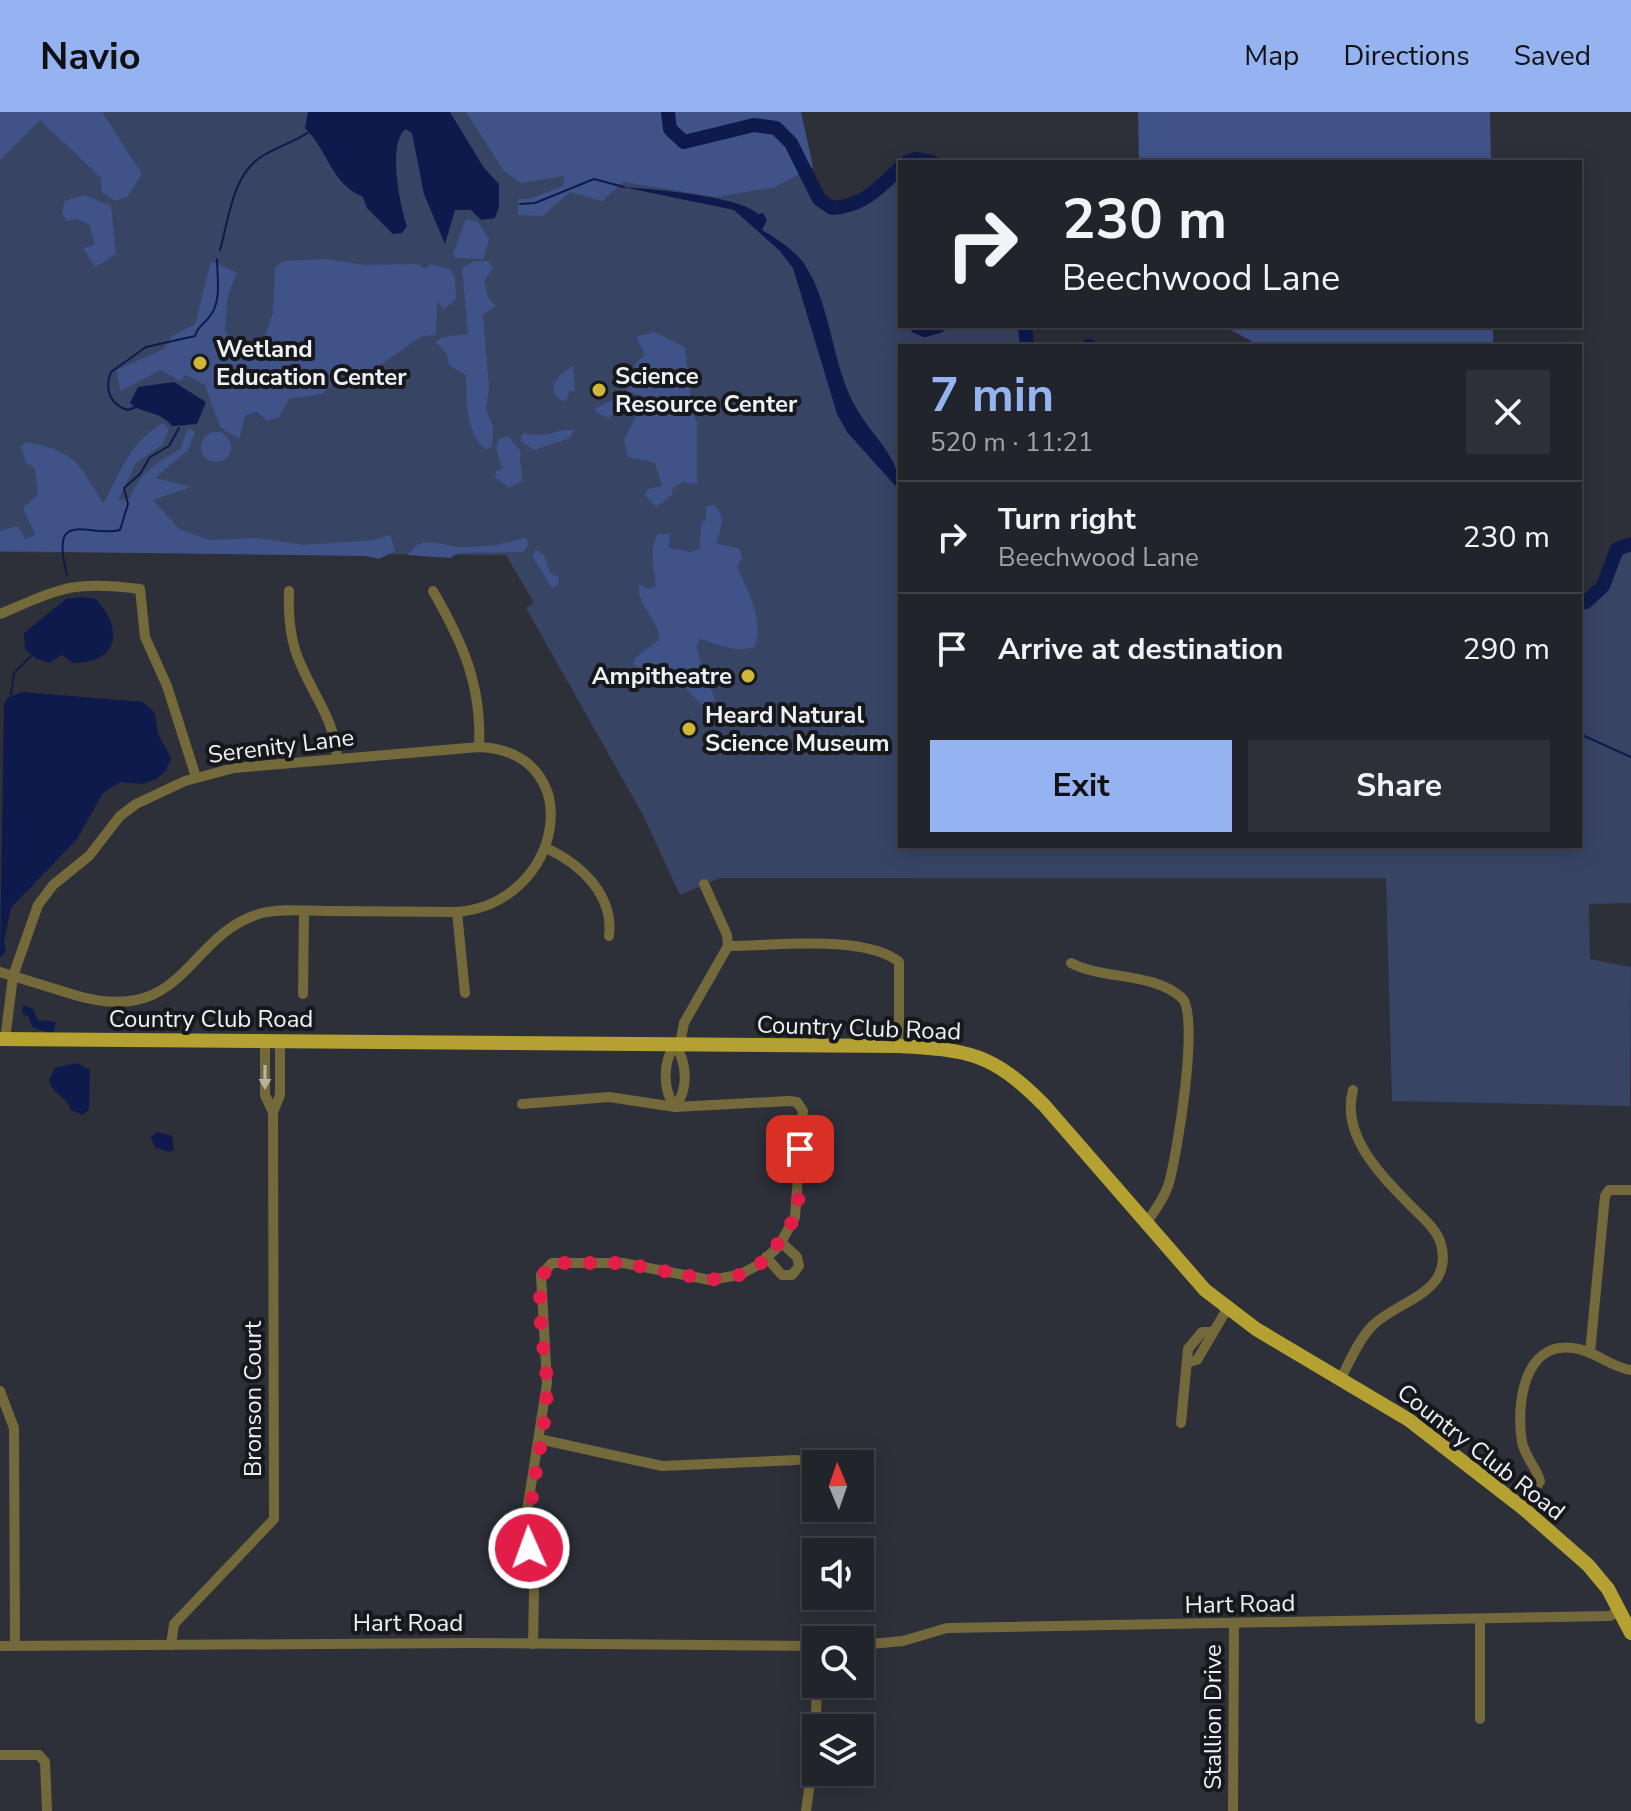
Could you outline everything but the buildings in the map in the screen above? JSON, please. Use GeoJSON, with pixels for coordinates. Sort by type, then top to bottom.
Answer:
{"type":"FeatureCollection","features":[{"type":"Feature","properties":{"kind":"main road","name":"Country Club Road"},"geometry":{"type":"LineString","coordinates":[[2,1040],[899,1046],[953,1049],[986,1058],[1016,1077],[1227,1309],[1409,1420],[1524,1509],[1588,1565],[1627,1622]]}},
{"type":"Feature","properties":{"kind":"street"},"geometry":{"type":"LineString","coordinates":[[0,614],[73,586],[94,583],[140,589],[145,637],[167,686],[196,777]]}},
{"type":"Feature","properties":{"kind":"street"},"geometry":{"type":"LineString","coordinates":[[289,591],[294,648],[330,721],[337,758]]}},
{"type":"Feature","properties":{"kind":"street"},"geometry":{"type":"LineString","coordinates":[[433,591],[461,641],[473,673],[479,706],[479,747]]}},
{"type":"Feature","properties":{"kind":"street","name":"Serenity Lane"},"geometry":{"type":"LineString","coordinates":[[2,1040],[13,976],[31,920],[53,885],[89,856],[130,808],[196,777],[234,768],[479,747],[516,758],[541,782],[552,815],[546,848]]}},
{"type":"Feature","properties":{"kind":"street"},"geometry":{"type":"LineString","coordinates":[[0,972],[95,1000],[138,999],[176,981],[220,935],[238,923],[272,911],[457,912],[478,908],[509,893],[532,872],[546,848],[576,865],[593,883],[609,915],[609,936]]}},
{"type":"Feature","properties":{"kind":"street"},"geometry":{"type":"LineString","coordinates":[[675,1107],[667,1096],[667,1057],[677,1044],[684,1023],[728,946],[727,935],[704,884]]}},
{"type":"Feature","properties":{"kind":"street"},"geometry":{"type":"LineString","coordinates":[[303,994],[304,911]]}},
{"type":"Feature","properties":{"kind":"street"},"geometry":{"type":"LineString","coordinates":[[457,912],[465,993]]}},
{"type":"Feature","properties":{"kind":"street"},"geometry":{"type":"LineString","coordinates":[[728,946],[852,946],[882,952],[899,962],[899,1046]]}},
{"type":"Feature","properties":{"kind":"street"},"geometry":{"type":"LineString","coordinates":[[1071,963],[1163,987],[1180,997],[1189,1008],[1191,1022],[1183,1099],[1172,1170],[1161,1201],[1146,1223]]}},
{"type":"Feature","properties":{"kind":"street","name":"Bronson Court"},"geometry":{"type":"LineString","coordinates":[[171,1645],[174,1624],[274,1519],[273,1112],[280,1095],[273,1041]]}},
{"type":"Feature","properties":{"kind":"street"},"geometry":{"type":"LineString","coordinates":[[675,1107],[684,1095],[684,1058],[677,1044]]}},
{"type":"Feature","properties":{"kind":"street"},"geometry":{"type":"LineString","coordinates":[[1341,1378],[1375,1323],[1430,1290],[1440,1273],[1442,1254],[1436,1232],[1385,1179],[1367,1154],[1351,1113],[1353,1090]]}},
{"type":"Feature","properties":{"kind":"street"},"geometry":{"type":"LineString","coordinates":[[522,1104],[609,1097],[675,1107],[774,1101],[801,1106],[798,1206],[781,1242],[766,1257],[739,1275],[710,1280],[607,1261],[552,1263],[545,1267],[541,1275],[547,1383],[527,1511],[534,1592],[533,1644]]}},
{"type":"Feature","properties":{"kind":"street"},"geometry":{"type":"LineString","coordinates":[[1590,1353],[1605,1196],[1609,1190],[1631,1190]]}},
{"type":"Feature","properties":{"kind":"street"},"geometry":{"type":"LineString","coordinates":[[766,1257],[782,1275],[792,1275],[799,1266],[797,1257],[781,1242]]}},
{"type":"Feature","properties":{"kind":"street"},"geometry":{"type":"LineString","coordinates":[[1181,1423],[1188,1349],[1202,1332],[1213,1332],[1227,1309]]}},
{"type":"Feature","properties":{"kind":"street"},"geometry":{"type":"LineString","coordinates":[[1524,1509],[1540,1481],[1522,1441],[1527,1374],[1549,1351],[1571,1347],[1631,1370]]}},
{"type":"Feature","properties":{"kind":"street"},"geometry":{"type":"LineString","coordinates":[[0,1391],[14,1428],[15,1646]]}},
{"type":"Feature","properties":{"kind":"street"},"geometry":{"type":"LineString","coordinates":[[539,1439],[662,1466],[797,1460]]}},
{"type":"Feature","properties":{"kind":"street","name":"Hart Road"},"geometry":{"type":"LineString","coordinates":[[874,1644],[903,1641],[947,1628],[1610,1616],[1627,1622]]}},
{"type":"Feature","properties":{"kind":"street"},"geometry":{"type":"LineString","coordinates":[[1480,1620],[1480,1719]]}},
{"type":"Feature","properties":{"kind":"street","name":"Stallion Drive"},"geometry":{"type":"LineString","coordinates":[[1233,1811],[1234,1624]]}},
{"type":"Feature","properties":{"kind":"street","name":"Hart Road"},"geometry":{"type":"LineString","coordinates":[[0,1646],[802,1646]]}},
{"type":"Feature","properties":{"kind":"street"},"geometry":{"type":"LineString","coordinates":[[806,1811],[815,1747],[817,1698]]}},
{"type":"Feature","properties":{"kind":"street"},"geometry":{"type":"LineString","coordinates":[[0,1755],[39,1755],[45,1762],[47,1811]]}},
{"type":"Feature","properties":{"kind":"shaded area"},"geometry":{"type":"Polygon","coordinates":[[[0,112],[667,112],[790,143],[817,198],[831,210],[861,201],[898,171],[898,328],[925,331],[934,328],[1024,328],[1027,344],[898,344],[898,848],[1582,848],[1582,603],[1587,603],[1604,586],[1618,549],[1631,545],[1631,903],[1589,904],[1590,959],[1631,967],[1630,1106],[1392,1101],[1386,878],[720,878],[680,895],[643,815],[526,608],[534,603],[506,555],[0,552],[0,112]]]}},
{"type":"Feature","properties":{"kind":"shaded area"},"geometry":{"type":"Polygon","coordinates":[[[0,112],[102,112],[142,174],[127,197],[115,201],[102,192],[101,178],[40,120],[0,160],[0,112]]]}},
{"type":"Feature","properties":{"kind":"shaded area"},"geometry":{"type":"Polygon","coordinates":[[[308,112],[450,112],[484,168],[499,184],[499,207],[495,218],[481,220],[471,210],[455,210],[445,244],[424,194],[412,133],[406,129],[400,136],[396,160],[407,226],[402,233],[393,234],[367,208],[363,197],[337,176],[305,128],[308,112]]]}},
{"type":"Feature","properties":{"kind":"shaded area"},"geometry":{"type":"Polygon","coordinates":[[[466,112],[801,112],[813,167],[775,187],[716,197],[623,182],[602,201],[570,192],[543,216],[518,215],[518,199],[530,199],[563,186],[564,176],[521,183],[504,171],[466,112]]]}},
{"type":"Feature","properties":{"kind":"shaded area"},"geometry":{"type":"Polygon","coordinates":[[[1138,112],[1490,112],[1491,160],[1139,160],[1138,112]]]}},
{"type":"Feature","properties":{"kind":"shaded area"},"geometry":{"type":"Polygon","coordinates":[[[623,187],[715,198],[733,202],[758,214],[763,213],[767,220],[762,230],[796,254],[814,282],[849,394],[891,458],[898,475],[898,489],[847,432],[837,414],[793,268],[780,251],[734,210],[623,187]]]}},
{"type":"Feature","properties":{"kind":"shaded area"},"geometry":{"type":"Polygon","coordinates":[[[84,195],[111,206],[116,254],[95,267],[83,248],[95,245],[89,224],[78,219],[67,221],[62,213],[65,201],[84,195]]]}},
{"type":"Feature","properties":{"kind":"shaded area"},"geometry":{"type":"Polygon","coordinates":[[[466,219],[478,222],[489,239],[483,259],[456,258],[453,254],[466,219]]]}},
{"type":"Feature","properties":{"kind":"shaded area"},"geometry":{"type":"Polygon","coordinates":[[[327,259],[364,265],[418,264],[425,269],[431,264],[450,269],[455,278],[456,299],[444,309],[437,301],[436,335],[422,336],[369,373],[350,368],[322,394],[289,399],[279,417],[267,421],[257,411],[245,416],[239,439],[220,427],[205,385],[186,375],[180,381],[161,370],[120,391],[117,370],[164,349],[172,336],[195,324],[211,261],[237,273],[228,295],[225,332],[248,355],[260,350],[273,313],[275,268],[283,261],[327,259]]]}},
{"type":"Feature","properties":{"kind":"shaded area"},"geometry":{"type":"Polygon","coordinates":[[[474,261],[488,261],[493,268],[484,281],[488,297],[496,306],[483,315],[489,388],[486,410],[493,426],[492,446],[486,450],[471,426],[466,375],[449,365],[447,354],[435,341],[468,334],[462,268],[474,261]]]}},
{"type":"Feature","properties":{"kind":"shaded area"},"geometry":{"type":"Polygon","coordinates":[[[1228,328],[1493,328],[1493,344],[1256,344],[1228,328]]]}},
{"type":"Feature","properties":{"kind":"shaded area"},"geometry":{"type":"Polygon","coordinates":[[[654,332],[685,347],[692,410],[697,423],[697,484],[683,482],[673,487],[672,495],[656,507],[645,495],[648,489],[662,486],[655,463],[628,457],[624,440],[646,397],[626,391],[635,364],[645,355],[636,337],[654,332]]]}},
{"type":"Feature","properties":{"kind":"shaded area"},"geometry":{"type":"Polygon","coordinates":[[[573,366],[575,391],[569,391],[567,400],[562,401],[554,393],[556,380],[573,366]]]}},
{"type":"Feature","properties":{"kind":"shaded area"},"geometry":{"type":"Polygon","coordinates":[[[174,382],[206,402],[197,424],[172,426],[161,417],[130,403],[138,387],[174,382]]]}},
{"type":"Feature","properties":{"kind":"shaded area"},"geometry":{"type":"Polygon","coordinates":[[[619,397],[623,399],[609,419],[596,412],[596,408],[619,397]]]}},
{"type":"Feature","properties":{"kind":"shaded area"},"geometry":{"type":"Polygon","coordinates":[[[163,423],[169,429],[162,445],[136,463],[118,500],[130,499],[150,469],[180,449],[188,428],[195,432],[188,450],[155,478],[191,487],[153,500],[179,529],[210,540],[257,538],[303,545],[374,540],[390,535],[395,551],[379,559],[366,556],[0,551],[0,531],[17,526],[25,539],[35,535],[23,508],[38,494],[35,468],[26,463],[21,446],[26,442],[55,450],[74,461],[103,504],[134,449],[163,423]]]}},
{"type":"Feature","properties":{"kind":"shaded area"},"geometry":{"type":"Polygon","coordinates":[[[574,430],[570,438],[534,450],[521,441],[522,434],[543,435],[574,430]]]}},
{"type":"Feature","properties":{"kind":"shaded area"},"geometry":{"type":"Polygon","coordinates":[[[216,432],[226,437],[231,447],[226,457],[216,462],[206,457],[201,447],[206,437],[216,432]]]}},
{"type":"Feature","properties":{"kind":"shaded area"},"geometry":{"type":"Polygon","coordinates":[[[508,436],[521,452],[522,474],[521,482],[509,488],[495,477],[496,471],[502,469],[496,448],[499,439],[508,436]]]}},
{"type":"Feature","properties":{"kind":"shaded area"},"geometry":{"type":"Polygon","coordinates":[[[714,505],[721,519],[716,543],[739,549],[742,558],[737,566],[754,605],[757,636],[755,647],[741,649],[720,646],[700,638],[696,648],[715,699],[710,705],[702,705],[674,676],[661,675],[654,664],[641,668],[633,664],[635,658],[660,639],[639,591],[639,584],[649,589],[656,586],[652,553],[658,534],[670,534],[669,548],[690,552],[700,549],[701,522],[706,521],[706,507],[714,505]]]}},
{"type":"Feature","properties":{"kind":"shaded area"},"geometry":{"type":"Polygon","coordinates":[[[527,539],[528,545],[523,552],[458,553],[450,558],[408,555],[413,548],[425,543],[476,547],[527,539]]]}},
{"type":"Feature","properties":{"kind":"shaded area"},"geometry":{"type":"Polygon","coordinates":[[[536,550],[544,555],[550,573],[559,577],[558,585],[552,588],[532,556],[536,550]]]}},
{"type":"Feature","properties":{"kind":"shaded area"},"geometry":{"type":"Polygon","coordinates":[[[66,599],[96,599],[111,622],[112,643],[108,651],[88,662],[73,663],[62,655],[49,663],[35,658],[25,649],[24,633],[66,599]]]}},
{"type":"Feature","properties":{"kind":"shaded area"},"geometry":{"type":"Polygon","coordinates":[[[22,692],[143,702],[155,713],[158,734],[171,758],[166,771],[156,779],[143,784],[120,782],[103,793],[77,839],[11,908],[4,942],[6,951],[0,958],[4,704],[7,698],[22,692]]]}},
{"type":"Feature","properties":{"kind":"shaded area"},"geometry":{"type":"Polygon","coordinates":[[[23,1005],[33,1009],[38,1020],[56,1022],[53,1034],[32,1027],[29,1017],[22,1013],[23,1005]]]}},
{"type":"Feature","properties":{"kind":"shaded area"},"geometry":{"type":"Polygon","coordinates":[[[77,1063],[90,1070],[89,1109],[83,1115],[71,1110],[49,1080],[55,1068],[77,1063]]]}},
{"type":"Feature","properties":{"kind":"shaded area"},"geometry":{"type":"Polygon","coordinates":[[[157,1132],[172,1136],[174,1150],[168,1152],[155,1147],[151,1137],[157,1132]]]}},
{"type":"Feature","properties":{"kind":"waterway"},"geometry":{"type":"LineString","coordinates":[[668,112],[670,129],[684,142],[754,125],[776,128],[791,143],[819,199],[832,208],[861,200],[898,170]]}},
{"type":"Feature","properties":{"kind":"waterway"},"geometry":{"type":"LineString","coordinates":[[220,250],[233,198],[245,173],[264,155],[309,132]]}},
{"type":"Feature","properties":{"kind":"waterway"},"geometry":{"type":"LineString","coordinates":[[913,160],[921,160]]}},
{"type":"Feature","properties":{"kind":"waterway"},"geometry":{"type":"LineString","coordinates":[[520,204],[535,203],[594,179],[624,187]]}},
{"type":"Feature","properties":{"kind":"waterway"},"geometry":{"type":"LineString","coordinates":[[136,407],[128,410],[122,408],[110,396],[108,384],[111,372],[146,347],[195,336],[214,310],[218,289],[217,259]]}},
{"type":"Feature","properties":{"kind":"waterway"},"geometry":{"type":"LineString","coordinates":[[920,328],[932,328]]}},
{"type":"Feature","properties":{"kind":"waterway"},"geometry":{"type":"LineString","coordinates":[[1025,328],[1027,344]]}},
{"type":"Feature","properties":{"kind":"waterway"},"geometry":{"type":"LineString","coordinates":[[67,575],[63,554],[63,540],[67,533],[75,530],[120,530],[128,504],[124,488],[140,474],[150,457],[169,446],[179,428]]}},
{"type":"Feature","properties":{"kind":"waterway"},"geometry":{"type":"LineString","coordinates":[[1582,602],[1586,602],[1603,586],[1617,549],[1631,544]]}},
{"type":"Feature","properties":{"kind":"waterway"},"geometry":{"type":"LineString","coordinates":[[11,695],[14,673],[31,656]]}},
{"type":"Feature","properties":{"kind":"waterway"},"geometry":{"type":"LineString","coordinates":[[1582,735],[1631,757]]}},
{"type":"Feature","properties":{"kind":"place","name":"Wetland Education Center"},"geometry":{"type":"Point","coordinates":[200,363]}},
{"type":"Feature","properties":{"kind":"place","name":"Science Resource Center"},"geometry":{"type":"Point","coordinates":[599,390]}},
{"type":"Feature","properties":{"kind":"place","name":"Ampitheatre"},"geometry":{"type":"Point","coordinates":[748,676]}},
{"type":"Feature","properties":{"kind":"place","name":"Heard Natural Science Museum"},"geometry":{"type":"Point","coordinates":[689,729]}},
{"type":"Feature","properties":{"kind":"route"},"geometry":{"type":"LineString","coordinates":[[529,1548],[527,1511],[547,1383],[541,1301],[541,1275],[545,1267],[552,1263],[607,1261],[648,1267],[687,1278],[710,1280],[739,1275],[760,1264],[779,1246],[788,1232],[798,1206],[800,1149]]}}]}
